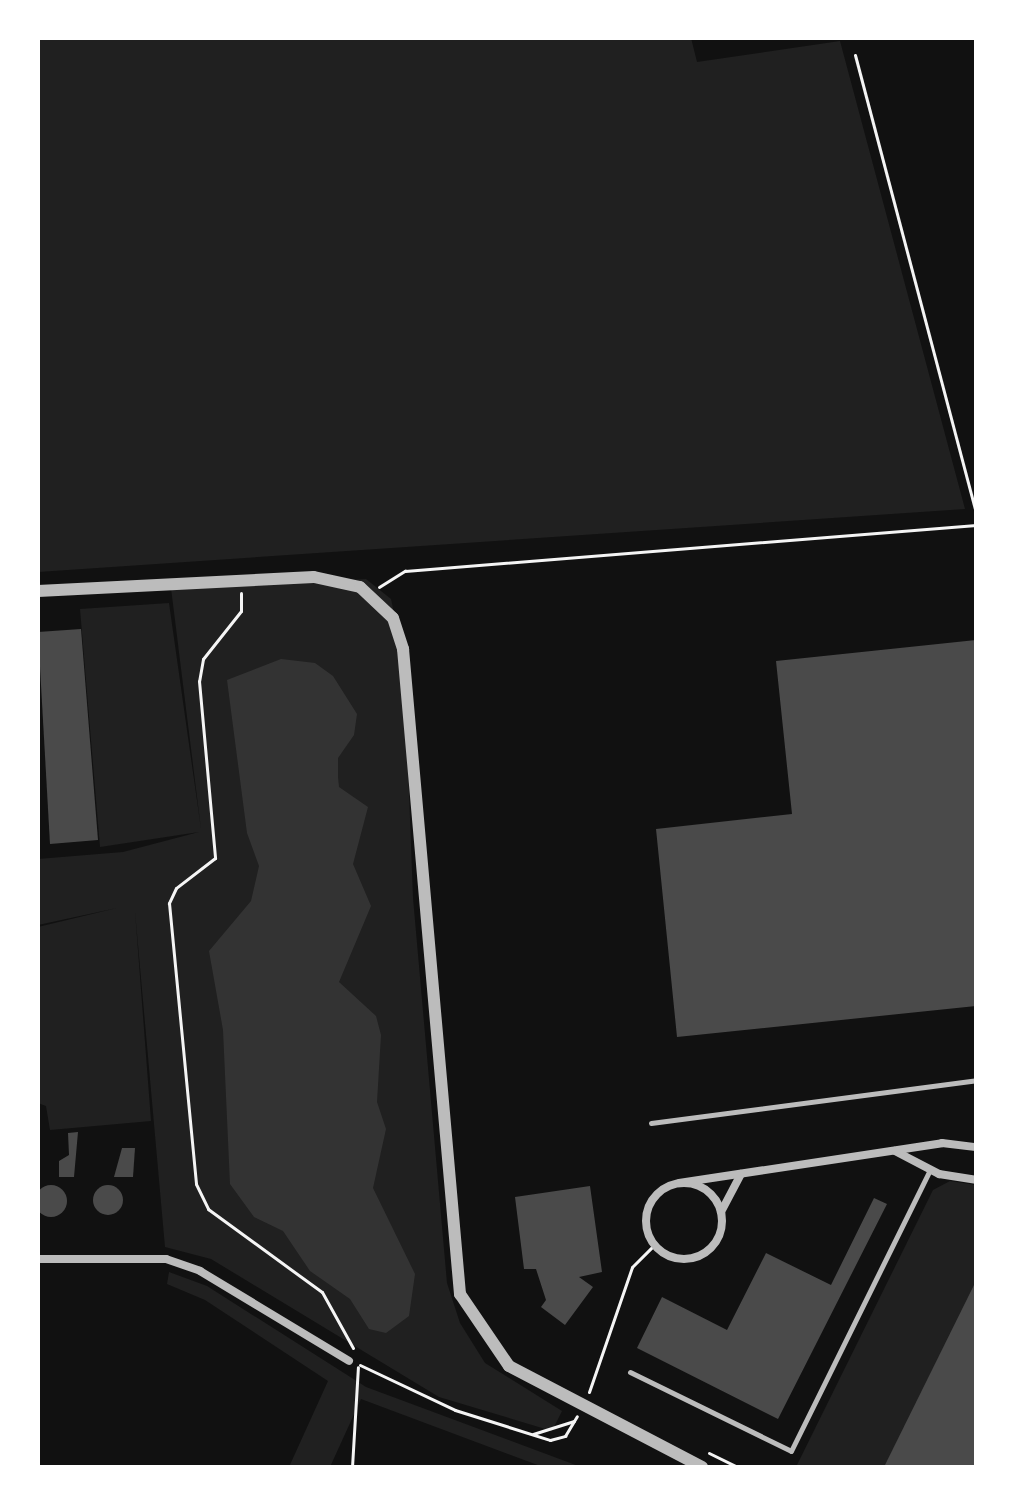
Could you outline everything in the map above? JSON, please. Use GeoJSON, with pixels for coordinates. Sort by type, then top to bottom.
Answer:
{"type":"FeatureCollection","features":[{"type":"Feature","properties":{"kind":"street"},"geometry":{"type":"LineString","coordinates":[[38,591],[314,577],[360,587],[399,632],[460,1294],[509,1366],[702,1467]]}},
{"type":"Feature","properties":{"kind":"street"},"geometry":{"type":"LineString","coordinates":[[741,1174],[721,1213],[719,1235],[705,1252],[684,1259],[654,1245],[647,1212],[659,1192],[679,1183],[942,1143],[976,1147]]}},
{"type":"Feature","properties":{"kind":"street"},"geometry":{"type":"LineString","coordinates":[[893,1150],[930,1170],[976,1180]]}},
{"type":"Feature","properties":{"kind":"street"},"geometry":{"type":"LineString","coordinates":[[679,1183],[701,1187],[721,1213]]}},
{"type":"Feature","properties":{"kind":"street"},"geometry":{"type":"LineString","coordinates":[[38,1259],[166,1259],[200,1271],[349,1361]]}},
{"type":"Feature","properties":{"kind":"lane"},"geometry":{"type":"LineString","coordinates":[[651,1123],[976,1080]]}},
{"type":"Feature","properties":{"kind":"lane"},"geometry":{"type":"LineString","coordinates":[[630,1372],[791,1451],[930,1170]]}},
{"type":"Feature","properties":{"kind":"path"},"geometry":{"type":"LineString","coordinates":[[855,55],[976,514]]}},
{"type":"Feature","properties":{"kind":"path"},"geometry":{"type":"LineString","coordinates":[[390,595],[381,587],[405,571],[976,525]]}},
{"type":"Feature","properties":{"kind":"path"},"geometry":{"type":"LineString","coordinates":[[241,580],[241,611],[203,659],[199,681],[215,858],[176,888],[169,903],[196,1184],[208,1209],[322,1292],[359,1365],[352,1467]]}},
{"type":"Feature","properties":{"kind":"path"},"geometry":{"type":"LineString","coordinates":[[579,1388],[589,1392],[632,1267],[654,1245]]}},
{"type":"Feature","properties":{"kind":"path"},"geometry":{"type":"LineString","coordinates":[[349,1361],[455,1410],[532,1435],[560,1440],[575,1419],[532,1435]]}},
{"type":"Feature","properties":{"kind":"shaded area"},"geometry":{"type":"Polygon","coordinates":[[[38,38],[691,38],[697,62],[840,41],[965,509],[38,572],[38,38]]]}},
{"type":"Feature","properties":{"kind":"shaded area"},"geometry":{"type":"Polygon","coordinates":[[[366,579],[391,599],[404,660],[413,898],[447,1283],[460,1323],[485,1363],[562,1411],[552,1431],[439,1397],[211,1259],[165,1247],[135,911],[151,1121],[50,1130],[46,1106],[38,1103],[38,927],[117,908],[38,925],[38,859],[123,852],[199,832],[100,847],[80,609],[169,603],[201,829],[171,588],[366,579]]]}},
{"type":"Feature","properties":{"kind":"shaded area"},"geometry":{"type":"Polygon","coordinates":[[[281,659],[315,663],[333,676],[357,714],[354,735],[338,758],[338,777],[339,787],[368,807],[353,864],[371,906],[339,982],[376,1016],[381,1035],[377,1102],[386,1129],[373,1188],[415,1274],[409,1316],[386,1333],[369,1329],[350,1299],[310,1271],[283,1231],[254,1217],[230,1184],[223,1030],[209,951],[251,901],[259,866],[247,833],[227,680],[281,659]]]}},
{"type":"Feature","properties":{"kind":"shaded area"},"geometry":{"type":"Polygon","coordinates":[[[950,1181],[976,1185],[976,1467],[796,1467],[933,1190],[950,1181]]]}},
{"type":"Feature","properties":{"kind":"shaded area"},"geometry":{"type":"Polygon","coordinates":[[[169,1272],[207,1286],[366,1387],[581,1467],[543,1467],[361,1399],[330,1467],[289,1467],[328,1381],[205,1300],[167,1284],[169,1272]]]}},
{"type":"Feature","properties":{"kind":"building"},"geometry":{"type":"Polygon","coordinates":[[[81,629],[98,840],[50,844],[38,632],[81,629]]]}},
{"type":"Feature","properties":{"kind":"building"},"geometry":{"type":"Polygon","coordinates":[[[976,640],[976,1006],[677,1037],[656,829],[792,814],[776,661],[976,640]]]}},
{"type":"Feature","properties":{"kind":"building"},"geometry":{"type":"Polygon","coordinates":[[[78,1132],[74,1177],[59,1177],[59,1161],[69,1155],[68,1133],[78,1132]]]}},
{"type":"Feature","properties":{"kind":"building"},"geometry":{"type":"Polygon","coordinates":[[[122,1148],[135,1148],[133,1177],[114,1177],[122,1148]]]}},
{"type":"Feature","properties":{"kind":"building"},"geometry":{"type":"Polygon","coordinates":[[[51,1185],[62,1190],[67,1201],[62,1212],[51,1217],[40,1212],[35,1201],[40,1190],[51,1185]]]}},
{"type":"Feature","properties":{"kind":"building"},"geometry":{"type":"Polygon","coordinates":[[[108,1185],[119,1189],[123,1200],[119,1211],[108,1215],[97,1211],[93,1200],[97,1189],[108,1185]]]}},
{"type":"Feature","properties":{"kind":"building"},"geometry":{"type":"Polygon","coordinates":[[[590,1186],[602,1272],[579,1277],[593,1287],[565,1325],[541,1307],[546,1300],[536,1269],[524,1269],[515,1197],[590,1186]]]}},
{"type":"Feature","properties":{"kind":"building"},"geometry":{"type":"Polygon","coordinates":[[[874,1198],[887,1204],[778,1419],[637,1348],[662,1297],[727,1330],[766,1253],[831,1285],[874,1198]]]}},
{"type":"Feature","properties":{"kind":"building"},"geometry":{"type":"Polygon","coordinates":[[[976,1281],[976,1467],[884,1467],[976,1281]]]}}]}
